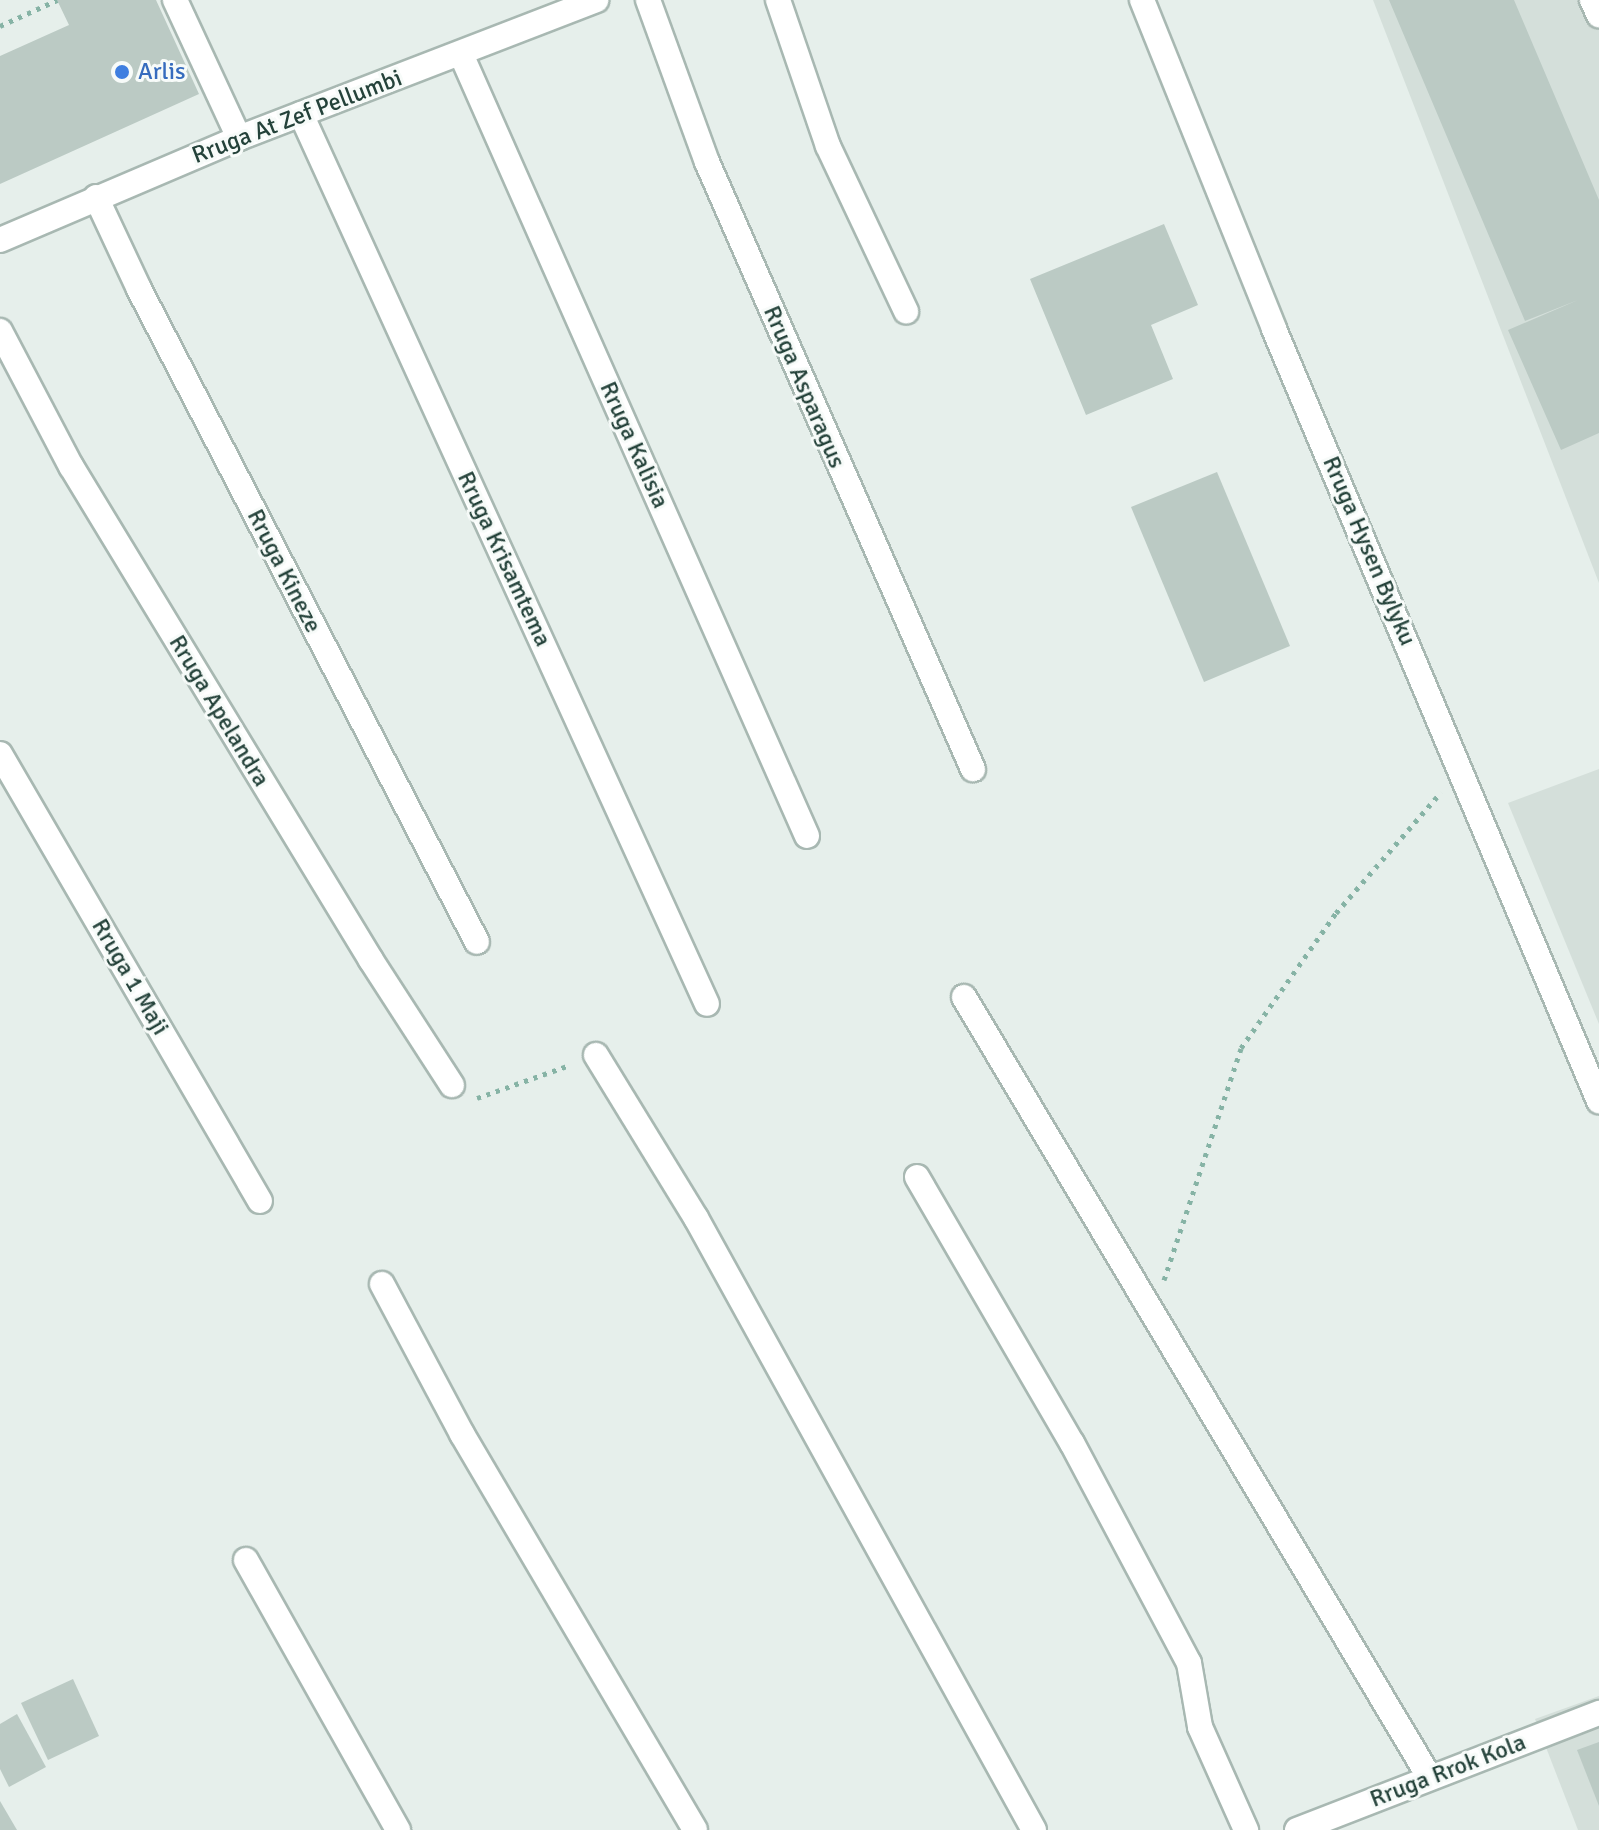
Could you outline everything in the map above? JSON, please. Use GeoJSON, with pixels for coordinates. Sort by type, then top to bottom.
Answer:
{"type":"FeatureCollection","features":[{"type":"Feature","properties":{"kind":"street"},"geometry":{"type":"LineString","coordinates":[[175,0],[239,138]]}},
{"type":"Feature","properties":{"kind":"street","name":"Rruga At Zef Pellumbi"},"geometry":{"type":"LineString","coordinates":[[0,240],[239,138],[596,0]]}},
{"type":"Feature","properties":{"kind":"street","name":"Rruga Asparagus"},"geometry":{"type":"LineString","coordinates":[[648,0],[707,162],[973,769]]}},
{"type":"Feature","properties":{"kind":"street"},"geometry":{"type":"LineString","coordinates":[[778,0],[828,146],[906,311]]}},
{"type":"Feature","properties":{"kind":"street","name":"Rruga Hysen Bylyku"},"geometry":{"type":"LineString","coordinates":[[1142,0],[1274,329],[1599,1101]]}},
{"type":"Feature","properties":{"kind":"street"},"geometry":{"type":"LineString","coordinates":[[1592,0],[1599,15]]}},
{"type":"Feature","properties":{"kind":"street","name":"Rruga Kalisia"},"geometry":{"type":"LineString","coordinates":[[461,54],[807,836]]}},
{"type":"Feature","properties":{"kind":"street","name":"Rruga Krisamtema"},"geometry":{"type":"LineString","coordinates":[[301,114],[707,1004]]}},
{"type":"Feature","properties":{"kind":"street","name":"Rruga Kineze"},"geometry":{"type":"LineString","coordinates":[[96,197],[139,289],[477,942]]}},
{"type":"Feature","properties":{"kind":"street","name":"Rruga Apelandra"},"geometry":{"type":"LineString","coordinates":[[0,331],[95,507],[371,960],[452,1085]]}},
{"type":"Feature","properties":{"kind":"street","name":"Rruga 1 Maji"},"geometry":{"type":"LineString","coordinates":[[0,754],[260,1201]]}},
{"type":"Feature","properties":{"kind":"street"},"geometry":{"type":"LineString","coordinates":[[964,997],[1430,1778]]}},
{"type":"Feature","properties":{"kind":"street"},"geometry":{"type":"LineString","coordinates":[[596,1055],[696,1218],[1034,1830]]}},
{"type":"Feature","properties":{"kind":"street"},"geometry":{"type":"LineString","coordinates":[[917,1177],[1072,1443],[1189,1663],[1200,1727],[1246,1830]]}},
{"type":"Feature","properties":{"kind":"street"},"geometry":{"type":"LineString","coordinates":[[382,1284],[462,1434],[695,1830]]}},
{"type":"Feature","properties":{"kind":"street"},"geometry":{"type":"LineString","coordinates":[[246,1560],[398,1830]]}},
{"type":"Feature","properties":{"kind":"street","name":"Rruga Rrok Kola"},"geometry":{"type":"LineString","coordinates":[[1297,1830],[1599,1713]]}},
{"type":"Feature","properties":{"kind":"path"},"geometry":{"type":"LineString","coordinates":[[0,26],[57,0]]}},
{"type":"Feature","properties":{"kind":"path"},"geometry":{"type":"LineString","coordinates":[[1153,1311],[1241,1048],[1336,913],[1428,805],[1462,772]]}},
{"type":"Feature","properties":{"kind":"path"},"geometry":{"type":"LineString","coordinates":[[452,1085],[462,1103],[596,1055]]}},
{"type":"Feature","properties":{"kind":"shaded area"},"geometry":{"type":"Polygon","coordinates":[[[1373,0],[1599,0],[1599,583],[1373,0]]]}},
{"type":"Feature","properties":{"kind":"shaded area"},"geometry":{"type":"Polygon","coordinates":[[[1599,769],[1599,1024],[1508,803],[1599,769]]]}},
{"type":"Feature","properties":{"kind":"shaded area"},"geometry":{"type":"Polygon","coordinates":[[[1599,1696],[1599,1830],[1578,1830],[1535,1719],[1599,1696]]]}},
{"type":"Feature","properties":{"kind":"building"},"geometry":{"type":"Polygon","coordinates":[[[57,0],[156,0],[199,94],[0,184],[0,56],[69,25],[57,0]]]}},
{"type":"Feature","properties":{"kind":"building"},"geometry":{"type":"Polygon","coordinates":[[[1389,0],[1514,0],[1599,200],[1599,433],[1561,450],[1508,330],[1578,300],[1525,321],[1389,0]]]}},
{"type":"Feature","properties":{"kind":"building"},"geometry":{"type":"Polygon","coordinates":[[[1164,224],[1198,305],[1151,325],[1173,379],[1086,415],[1030,279],[1164,224]]]}},
{"type":"Feature","properties":{"kind":"building"},"geometry":{"type":"Polygon","coordinates":[[[1217,472],[1290,646],[1204,682],[1131,507],[1217,472]]]}},
{"type":"Feature","properties":{"kind":"building"},"geometry":{"type":"Polygon","coordinates":[[[73,1679],[99,1736],[48,1760],[21,1703],[73,1679]]]}},
{"type":"Feature","properties":{"kind":"building"},"geometry":{"type":"Polygon","coordinates":[[[17,1714],[46,1767],[9,1787],[0,1769],[0,1724],[17,1714]]]}},
{"type":"Feature","properties":{"kind":"building"},"geometry":{"type":"Polygon","coordinates":[[[1599,1742],[1599,1806],[1577,1750],[1599,1742]]]}},
{"type":"Feature","properties":{"kind":"building"},"geometry":{"type":"Polygon","coordinates":[[[0,1801],[17,1830],[0,1830],[0,1801]]]}},
{"type":"Feature","properties":{"kind":"place","name":"Arlis"},"geometry":{"type":"Point","coordinates":[122,72]}}]}
